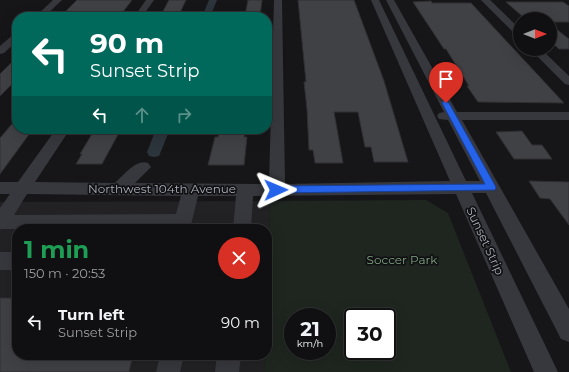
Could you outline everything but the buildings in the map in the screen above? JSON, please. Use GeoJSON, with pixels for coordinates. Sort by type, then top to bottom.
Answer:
{"type":"FeatureCollection","features":[{"type":"Feature","properties":{"kind":"street"},"geometry":{"type":"LineString","coordinates":[[44,12],[58,0]]}},
{"type":"Feature","properties":{"kind":"street"},"geometry":{"type":"LineString","coordinates":[[142,12],[150,0]]}},
{"type":"Feature","properties":{"kind":"street"},"geometry":{"type":"LineString","coordinates":[[276,190],[278,0]]}},
{"type":"Feature","properties":{"kind":"street","name":"Sunset Strip"},"geometry":{"type":"LineString","coordinates":[[375,0],[546,372]]}},
{"type":"Feature","properties":{"kind":"street"},"geometry":{"type":"LineString","coordinates":[[390,0],[569,331]]}},
{"type":"Feature","properties":{"kind":"street"},"geometry":{"type":"LineString","coordinates":[[485,0],[513,27]]}},
{"type":"Feature","properties":{"kind":"street"},"geometry":{"type":"LineString","coordinates":[[0,51],[12,40]]}},
{"type":"Feature","properties":{"kind":"street"},"geometry":{"type":"LineString","coordinates":[[542,56],[569,82]]}},
{"type":"Feature","properties":{"kind":"street"},"geometry":{"type":"LineString","coordinates":[[428,116],[569,116]]}},
{"type":"Feature","properties":{"kind":"street"},"geometry":{"type":"LineString","coordinates":[[0,222],[60,134]]}},
{"type":"Feature","properties":{"kind":"street"},"geometry":{"type":"LineString","coordinates":[[118,189],[143,167]]}},
{"type":"Feature","properties":{"kind":"street","name":"Northwest 104th Avenue"},"geometry":{"type":"LineString","coordinates":[[0,188],[276,190],[491,187]]}},
{"type":"Feature","properties":{"kind":"street"},"geometry":{"type":"LineString","coordinates":[[182,224],[190,189]]}},
{"type":"Feature","properties":{"kind":"street"},"geometry":{"type":"LineString","coordinates":[[242,224],[245,190]]}},
{"type":"Feature","properties":{"kind":"street"},"geometry":{"type":"LineString","coordinates":[[0,222],[121,224]]}},
{"type":"Feature","properties":{"kind":"street"},"geometry":{"type":"LineString","coordinates":[[0,261],[12,261]]}},
{"type":"Feature","properties":{"kind":"street"},"geometry":{"type":"LineString","coordinates":[[168,372],[171,360]]}},
{"type":"Feature","properties":{"kind":"street"},"geometry":{"type":"LineString","coordinates":[[227,372],[228,360]]}},
{"type":"Feature","properties":{"kind":"shaded area"},"geometry":{"type":"Polygon","coordinates":[[[270,201],[269,224],[12,224],[12,360],[265,360],[264,372],[0,372],[0,202],[270,201]]]}},
{"type":"Feature","properties":{"kind":"green space","name":"Soccer Park"},"geometry":{"type":"Polygon","coordinates":[[[426,200],[448,213],[511,372],[264,372],[265,360],[272,360],[272,224],[269,224],[270,201],[426,200]]]}},
{"type":"Feature","properties":{"kind":"waterway"},"geometry":{"type":"LineString","coordinates":[[208,12],[213,0]]}},
{"type":"Feature","properties":{"kind":"waterway"},"geometry":{"type":"LineString","coordinates":[[154,152],[161,134]]}},
{"type":"Feature","properties":{"kind":"route"},"geometry":{"type":"LineString","coordinates":[[276,190],[491,187],[446,103]]}}]}
